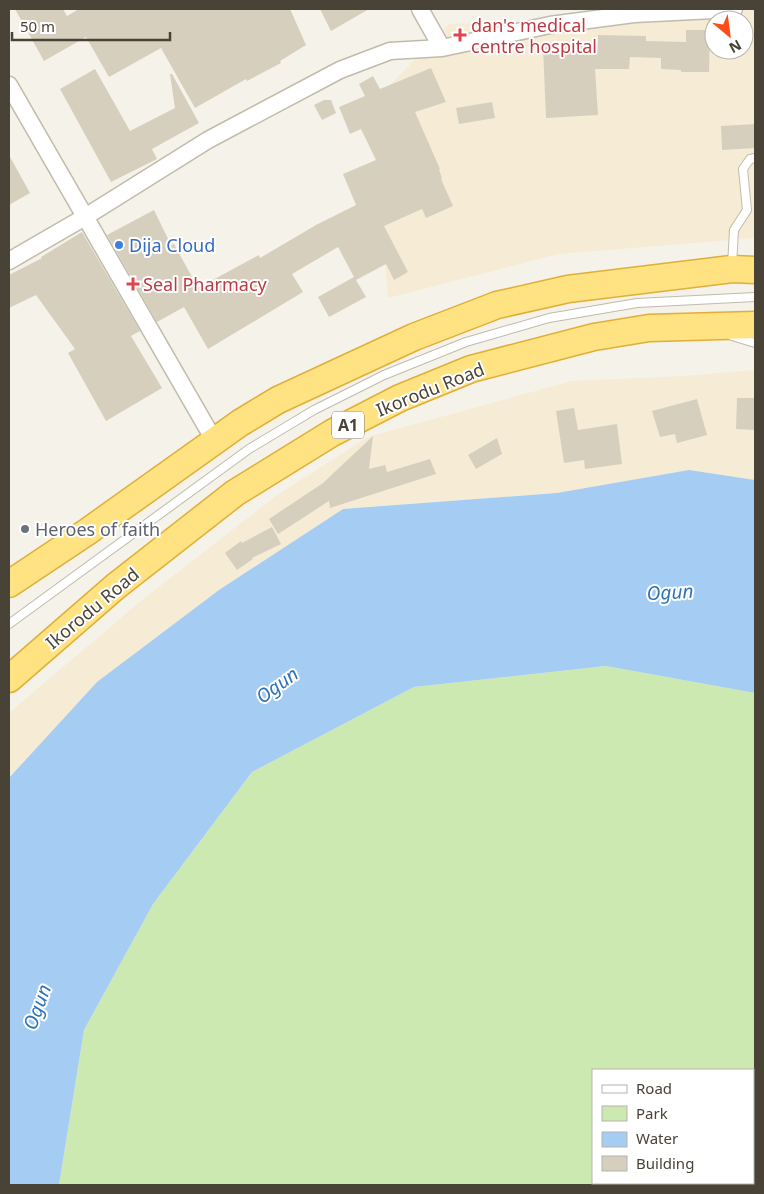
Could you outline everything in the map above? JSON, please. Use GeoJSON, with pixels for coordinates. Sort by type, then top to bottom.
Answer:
{"type":"FeatureCollection","features":[{"type":"Feature","properties":{"kind":"highway"},"geometry":{"type":"LineString","coordinates":[[9,584],[87,532],[214,440],[278,400],[414,337],[497,305],[568,289],[744,270]]}},
{"type":"Feature","properties":{"kind":"highway","name":"Ikorodu Road"},"geometry":{"type":"LineString","coordinates":[[9,678],[116,586],[234,493],[332,432],[400,398],[471,369],[594,337],[650,328],[755,325]]}},
{"type":"Feature","properties":{"kind":"street"},"geometry":{"type":"LineString","coordinates":[[420,9],[442,48]]}},
{"type":"Feature","properties":{"kind":"street"},"geometry":{"type":"LineString","coordinates":[[9,261],[85,217],[208,140],[340,70],[390,51],[442,48],[550,25],[624,15],[734,9]]}},
{"type":"Feature","properties":{"kind":"street"},"geometry":{"type":"LineString","coordinates":[[9,85],[214,440]]}},
{"type":"Feature","properties":{"kind":"lane"},"geometry":{"type":"LineString","coordinates":[[744,270],[734,230],[747,210],[743,169],[750,159],[755,158]]}},
{"type":"Feature","properties":{"kind":"lane"},"geometry":{"type":"LineString","coordinates":[[9,624],[249,448],[314,410],[384,376],[466,342],[549,318],[637,304],[755,297]]}},
{"type":"Feature","properties":{"kind":"lane"},"geometry":{"type":"LineString","coordinates":[[702,327],[755,343]]}},
{"type":"Feature","properties":{"kind":"shaded area"},"geometry":{"type":"Polygon","coordinates":[[[755,10],[755,238],[558,254],[388,298],[372,104],[449,24],[704,12],[704,60],[754,60],[755,10]]]}},
{"type":"Feature","properties":{"kind":"shaded area"},"geometry":{"type":"Polygon","coordinates":[[[755,370],[755,480],[689,470],[557,493],[343,509],[219,590],[97,682],[9,778],[9,713],[142,600],[276,496],[368,437],[572,381],[685,376],[755,370]]]}},
{"type":"Feature","properties":{"kind":"green space"},"geometry":{"type":"Polygon","coordinates":[[[606,666],[755,693],[755,1185],[59,1185],[84,1030],[153,904],[252,772],[414,687],[606,666]]]}},
{"type":"Feature","properties":{"kind":"water","name":"Ogun"},"geometry":{"type":"Polygon","coordinates":[[[689,470],[755,480],[755,693],[606,666],[414,687],[252,772],[153,904],[84,1030],[59,1185],[9,1185],[9,778],[97,682],[219,590],[343,509],[557,493],[689,470]]]}},
{"type":"Feature","properties":{"kind":"building"},"geometry":{"type":"Polygon","coordinates":[[[15,9],[63,9],[67,16],[79,9],[290,9],[306,45],[280,61],[281,63],[247,81],[246,79],[195,108],[161,48],[109,77],[86,37],[44,61],[15,9]]]}},
{"type":"Feature","properties":{"kind":"building"},"geometry":{"type":"Polygon","coordinates":[[[320,9],[369,9],[331,31],[320,9]]]}},
{"type":"Feature","properties":{"kind":"building"},"geometry":{"type":"Polygon","coordinates":[[[686,30],[704,30],[704,60],[709,60],[709,72],[681,72],[681,70],[661,69],[661,58],[630,57],[629,69],[595,69],[598,115],[546,118],[543,47],[598,43],[598,35],[646,36],[646,41],[686,42],[686,30]]]}},
{"type":"Feature","properties":{"kind":"building"},"geometry":{"type":"Polygon","coordinates":[[[431,68],[446,102],[415,112],[440,169],[441,179],[453,206],[426,218],[422,209],[384,226],[408,272],[394,280],[386,264],[356,280],[366,297],[329,317],[318,297],[354,277],[338,247],[292,274],[303,292],[208,349],[184,307],[157,322],[107,235],[154,210],[171,245],[174,244],[198,288],[259,255],[260,258],[316,225],[356,205],[343,174],[376,160],[361,129],[350,134],[339,107],[365,96],[359,84],[373,76],[380,89],[431,68]]]}},
{"type":"Feature","properties":{"kind":"building"},"geometry":{"type":"Polygon","coordinates":[[[95,69],[130,131],[175,108],[170,74],[172,74],[199,123],[152,149],[157,159],[111,182],[60,89],[95,69]]]}},
{"type":"Feature","properties":{"kind":"building"},"geometry":{"type":"Polygon","coordinates":[[[324,100],[331,100],[336,113],[322,120],[314,105],[324,100]]]}},
{"type":"Feature","properties":{"kind":"building"},"geometry":{"type":"Polygon","coordinates":[[[492,102],[495,118],[459,124],[456,108],[492,102]]]}},
{"type":"Feature","properties":{"kind":"building"},"geometry":{"type":"Polygon","coordinates":[[[755,124],[755,148],[722,150],[721,126],[755,124]]]}},
{"type":"Feature","properties":{"kind":"building"},"geometry":{"type":"Polygon","coordinates":[[[9,155],[30,193],[9,205],[9,155]]]}},
{"type":"Feature","properties":{"kind":"building"},"geometry":{"type":"Polygon","coordinates":[[[82,232],[140,331],[131,336],[162,388],[106,421],[68,353],[75,349],[36,295],[9,308],[9,275],[42,258],[82,232]]]}},
{"type":"Feature","properties":{"kind":"building"},"geometry":{"type":"Polygon","coordinates":[[[737,398],[755,398],[755,430],[736,429],[737,398]]]}},
{"type":"Feature","properties":{"kind":"building"},"geometry":{"type":"Polygon","coordinates":[[[697,399],[707,435],[677,443],[675,434],[660,437],[652,411],[697,399]]]}},
{"type":"Feature","properties":{"kind":"building"},"geometry":{"type":"Polygon","coordinates":[[[574,408],[578,430],[617,424],[622,464],[585,469],[584,460],[564,463],[556,411],[574,408]]]}},
{"type":"Feature","properties":{"kind":"building"},"geometry":{"type":"Polygon","coordinates":[[[373,436],[369,469],[385,465],[387,472],[430,459],[436,474],[330,508],[329,501],[278,534],[269,519],[323,483],[373,436]]]}},
{"type":"Feature","properties":{"kind":"building"},"geometry":{"type":"Polygon","coordinates":[[[497,438],[502,454],[476,469],[468,455],[497,438]]]}},
{"type":"Feature","properties":{"kind":"building"},"geometry":{"type":"Polygon","coordinates":[[[272,527],[281,544],[252,558],[237,570],[225,553],[241,541],[242,543],[272,527]]]}},
{"type":"Feature","properties":{"kind":"place","name":"dan's medical centre hospital"},"geometry":{"type":"Point","coordinates":[460,35]}},
{"type":"Feature","properties":{"kind":"place","name":"Dija Cloud"},"geometry":{"type":"Point","coordinates":[119,245]}},
{"type":"Feature","properties":{"kind":"place","name":"Seal Pharmacy"},"geometry":{"type":"Point","coordinates":[133,284]}},
{"type":"Feature","properties":{"kind":"place","name":"Heroes of faith"},"geometry":{"type":"Point","coordinates":[25,529]}}]}
